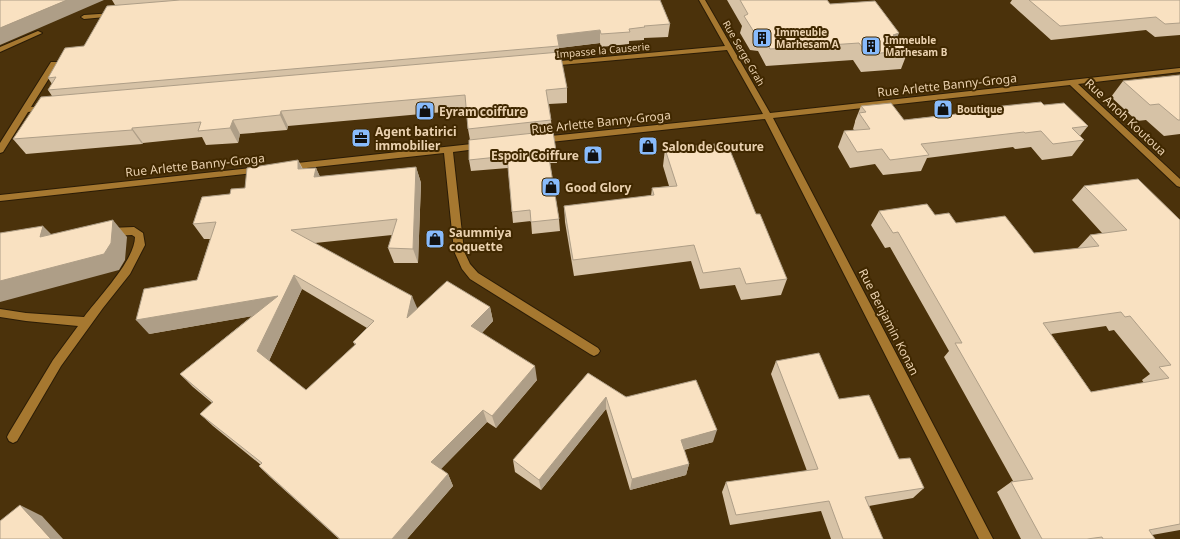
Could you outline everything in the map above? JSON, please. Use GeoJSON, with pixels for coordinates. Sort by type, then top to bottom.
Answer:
{"type":"FeatureCollection","features":[{"type":"Feature","properties":{"kind":"street","name":"Rue Serge Grah"},"geometry":{"type":"LineString","coordinates":[[702,0],[768,116]]}},
{"type":"Feature","properties":{"kind":"street"},"geometry":{"type":"LineString","coordinates":[[84,17],[124,14]]}},
{"type":"Feature","properties":{"kind":"street"},"geometry":{"type":"LineString","coordinates":[[0,50],[38,33]]}},
{"type":"Feature","properties":{"kind":"street","name":"Impasse la Causerie"},"geometry":{"type":"LineString","coordinates":[[542,65],[729,48]]}},
{"type":"Feature","properties":{"kind":"street"},"geometry":{"type":"LineString","coordinates":[[0,150],[54,64]]}},
{"type":"Feature","properties":{"kind":"street","name":"Rue Arlette Banny-Groga"},"geometry":{"type":"LineString","coordinates":[[534,140],[1073,83],[1180,70]]}},
{"type":"Feature","properties":{"kind":"street","name":"Rue Anoh Koutoua"},"geometry":{"type":"LineString","coordinates":[[1073,83],[1180,184]]}},
{"type":"Feature","properties":{"kind":"street"},"geometry":{"type":"LineString","coordinates":[[26,110],[49,108]]}},
{"type":"Feature","properties":{"kind":"street","name":"Rue Benjamin Konan"},"geometry":{"type":"LineString","coordinates":[[768,116],[986,539]]}},
{"type":"Feature","properties":{"kind":"street","name":"Rue Arlette Banny-Groga"},"geometry":{"type":"LineString","coordinates":[[0,198],[487,145]]}},
{"type":"Feature","properties":{"kind":"street"},"geometry":{"type":"LineString","coordinates":[[448,149],[459,251],[466,266],[474,276],[594,351]]}},
{"type":"Feature","properties":{"kind":"street"},"geometry":{"type":"LineString","coordinates":[[13,437],[57,363],[126,271],[140,245],[140,236],[134,231],[98,232]]}},
{"type":"Feature","properties":{"kind":"street"},"geometry":{"type":"LineString","coordinates":[[0,313],[26,317],[87,322]]}},
{"type":"Feature","properties":{"kind":"building"},"geometry":{"type":"Polygon","coordinates":[[[0,0],[67,0],[0,28],[0,0]]]}},
{"type":"Feature","properties":{"kind":"building"},"geometry":{"type":"Polygon","coordinates":[[[180,0],[660,0],[670,24],[629,29],[630,32],[601,34],[600,30],[557,35],[559,46],[48,90],[56,77],[48,78],[65,48],[84,46],[107,6],[180,0]]]}},
{"type":"Feature","properties":{"kind":"building"},"geometry":{"type":"Polygon","coordinates":[[[740,0],[827,0],[830,4],[875,1],[899,33],[893,35],[908,51],[867,54],[859,43],[770,49],[762,34],[754,32],[744,16],[748,14],[740,0]]]}},
{"type":"Feature","properties":{"kind":"building"},"geometry":{"type":"Polygon","coordinates":[[[1029,0],[1180,0],[1180,23],[1165,24],[1156,17],[1060,26],[1029,0]]]}},
{"type":"Feature","properties":{"kind":"building"},"geometry":{"type":"Polygon","coordinates":[[[560,52],[567,88],[546,90],[551,120],[468,129],[465,95],[281,111],[280,115],[233,120],[230,128],[198,131],[201,122],[132,128],[132,130],[13,139],[41,97],[560,52]]]}},
{"type":"Feature","properties":{"kind":"building"},"geometry":{"type":"Polygon","coordinates":[[[1180,75],[1180,120],[1178,120],[1159,104],[1150,105],[1123,81],[1180,75]]]}},
{"type":"Feature","properties":{"kind":"building"},"geometry":{"type":"Polygon","coordinates":[[[1041,102],[1044,105],[1064,103],[1088,126],[1072,128],[1084,140],[1053,144],[1041,131],[1024,132],[921,144],[929,155],[890,160],[882,149],[857,152],[844,131],[870,129],[859,113],[866,112],[861,106],[891,103],[904,120],[966,113],[964,110],[1041,102]]]}},
{"type":"Feature","properties":{"kind":"building"},"geometry":{"type":"Polygon","coordinates":[[[553,131],[556,151],[548,152],[559,219],[531,222],[530,210],[512,212],[507,156],[469,160],[469,140],[553,131]]]}},
{"type":"Feature","properties":{"kind":"building"},"geometry":{"type":"Polygon","coordinates":[[[727,143],[756,214],[760,214],[787,279],[746,284],[740,268],[703,273],[694,245],[573,260],[564,206],[654,195],[652,188],[677,186],[665,149],[727,143]]]}},
{"type":"Feature","properties":{"kind":"building"},"geometry":{"type":"Polygon","coordinates":[[[298,160],[298,169],[316,168],[314,177],[416,167],[413,249],[388,248],[397,219],[291,230],[412,296],[407,318],[447,281],[490,307],[471,326],[535,366],[492,416],[483,410],[431,462],[448,474],[392,539],[340,539],[259,466],[262,463],[200,414],[213,402],[180,374],[278,296],[136,320],[144,289],[197,280],[216,222],[193,224],[202,197],[230,194],[231,189],[245,188],[247,168],[298,160]],[[294,275],[257,351],[306,390],[356,344],[353,342],[374,321],[294,275]]]}},
{"type":"Feature","properties":{"kind":"building"},"geometry":{"type":"Polygon","coordinates":[[[1138,179],[1180,220],[1180,524],[1149,530],[1155,539],[1103,539],[1102,537],[1087,539],[1042,539],[1011,482],[1033,479],[955,343],[962,343],[898,232],[893,233],[879,211],[927,204],[935,215],[949,213],[956,223],[1005,216],[1034,253],[1099,246],[1090,235],[1127,230],[1084,186],[1138,179]],[[1121,312],[1043,323],[1091,392],[1169,378],[1159,367],[1171,365],[1130,316],[1125,317],[1121,312]]]}},
{"type":"Feature","properties":{"kind":"building"},"geometry":{"type":"Polygon","coordinates":[[[113,220],[111,243],[104,254],[0,281],[0,233],[43,226],[40,237],[113,220]]]}},
{"type":"Feature","properties":{"kind":"building"},"geometry":{"type":"Polygon","coordinates":[[[819,353],[839,399],[869,395],[899,459],[910,458],[924,488],[865,497],[883,539],[843,539],[829,501],[736,515],[726,482],[818,469],[776,361],[819,353]]]}},
{"type":"Feature","properties":{"kind":"building"},"geometry":{"type":"Polygon","coordinates":[[[588,373],[626,397],[696,380],[717,430],[681,440],[689,464],[632,479],[606,397],[539,480],[513,460],[588,373]]]}},
{"type":"Feature","properties":{"kind":"building"},"geometry":{"type":"Polygon","coordinates":[[[20,505],[51,539],[0,539],[0,521],[20,505]]]}},
{"type":"Feature","properties":{"kind":"place","name":"Immeuble Marhesam A"},"geometry":{"type":"Point","coordinates":[762,38]}},
{"type":"Feature","properties":{"kind":"place","name":"Immeuble Marhesam B"},"geometry":{"type":"Point","coordinates":[871,46]}},
{"type":"Feature","properties":{"kind":"place","name":"Boutique"},"geometry":{"type":"Point","coordinates":[943,109]}},
{"type":"Feature","properties":{"kind":"place","name":"Eyram coiffure"},"geometry":{"type":"Point","coordinates":[425,111]}},
{"type":"Feature","properties":{"kind":"place","name":"Agent batirici immobilier"},"geometry":{"type":"Point","coordinates":[361,138]}},
{"type":"Feature","properties":{"kind":"place","name":"Salon de Couture"},"geometry":{"type":"Point","coordinates":[648,146]}},
{"type":"Feature","properties":{"kind":"place","name":"Espoir Coiffure"},"geometry":{"type":"Point","coordinates":[593,155]}},
{"type":"Feature","properties":{"kind":"place","name":"Good Glory"},"geometry":{"type":"Point","coordinates":[551,187]}},
{"type":"Feature","properties":{"kind":"place","name":"Saummiya coquette"},"geometry":{"type":"Point","coordinates":[435,239]}}]}
